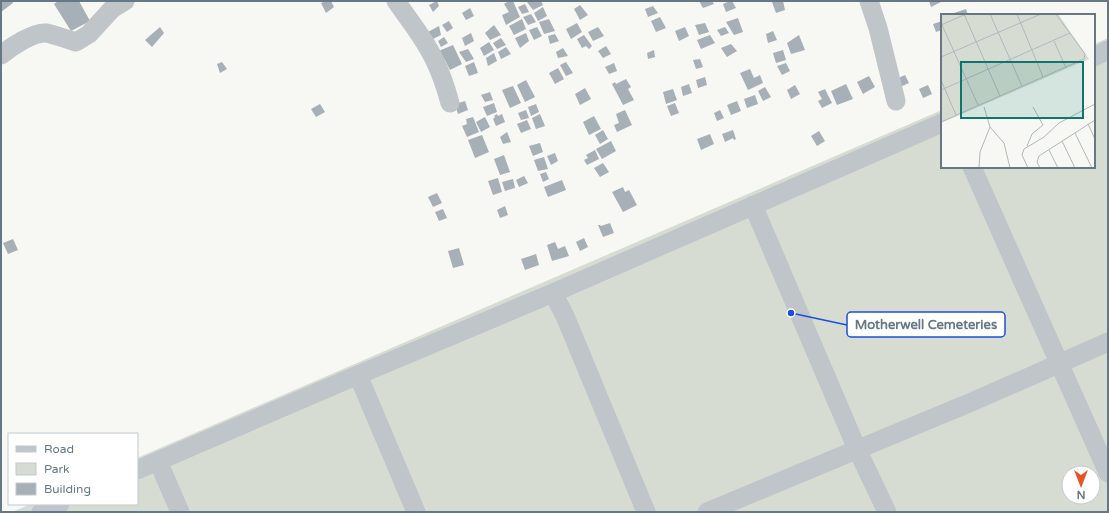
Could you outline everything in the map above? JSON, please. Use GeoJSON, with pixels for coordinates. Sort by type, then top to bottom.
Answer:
{"type":"FeatureCollection","features":[{"type":"Feature","properties":{"kind":"street"},"geometry":{"type":"LineString","coordinates":[[1,55],[11,47],[34,35],[46,33],[76,42],[89,34],[112,9],[125,1]]}},
{"type":"Feature","properties":{"kind":"street"},"geometry":{"type":"LineString","coordinates":[[396,1],[419,32],[434,59],[442,77],[450,103]]}},
{"type":"Feature","properties":{"kind":"street"},"geometry":{"type":"LineString","coordinates":[[869,1],[878,28],[896,101]]}},
{"type":"Feature","properties":{"kind":"street"},"geometry":{"type":"LineString","coordinates":[[1095,56],[1108,50]]}},
{"type":"Feature","properties":{"kind":"street"},"geometry":{"type":"LineString","coordinates":[[138,470],[554,293],[941,123]]}},
{"type":"Feature","properties":{"kind":"street"},"geometry":{"type":"LineString","coordinates":[[972,168],[1108,472]]}},
{"type":"Feature","properties":{"kind":"street"},"geometry":{"type":"LineString","coordinates":[[753,205],[857,449],[887,512]]}},
{"type":"Feature","properties":{"kind":"street"},"geometry":{"type":"LineString","coordinates":[[554,293],[568,323],[646,512]]}},
{"type":"Feature","properties":{"kind":"street"},"geometry":{"type":"LineString","coordinates":[[707,512],[974,401],[1108,342]]}},
{"type":"Feature","properties":{"kind":"street"},"geometry":{"type":"LineString","coordinates":[[358,375],[416,512]]}},
{"type":"Feature","properties":{"kind":"street"},"geometry":{"type":"LineString","coordinates":[[158,461],[180,512]]}},
{"type":"Feature","properties":{"kind":"street"},"geometry":{"type":"LineString","coordinates":[[41,512],[58,505]]}},
{"type":"Feature","properties":{"kind":"green space"},"geometry":{"type":"Polygon","coordinates":[[[1108,38],[1108,512],[12,512],[29,505],[138,505],[138,458],[941,110],[941,168],[1095,168],[1095,44],[1108,38]]]}},
{"type":"Feature","properties":{"kind":"building"},"geometry":{"type":"Polygon","coordinates":[[[1,1],[14,1],[1,12],[1,1]]]}},
{"type":"Feature","properties":{"kind":"building"},"geometry":{"type":"Polygon","coordinates":[[[58,1],[79,1],[90,21],[71,31],[54,4],[58,1]]]}},
{"type":"Feature","properties":{"kind":"building"},"geometry":{"type":"Polygon","coordinates":[[[331,1],[334,7],[326,13],[321,3],[331,1]]]}},
{"type":"Feature","properties":{"kind":"building"},"geometry":{"type":"Polygon","coordinates":[[[437,1],[439,6],[433,12],[429,5],[437,1]]]}},
{"type":"Feature","properties":{"kind":"building"},"geometry":{"type":"Polygon","coordinates":[[[509,1],[513,1],[520,17],[506,25],[502,15],[509,12],[504,4],[509,1]]]}},
{"type":"Feature","properties":{"kind":"building"},"geometry":{"type":"Polygon","coordinates":[[[541,1],[543,5],[533,10],[527,2],[541,1]]]}},
{"type":"Feature","properties":{"kind":"building"},"geometry":{"type":"Polygon","coordinates":[[[699,1],[712,1],[714,4],[703,8],[699,1]]]}},
{"type":"Feature","properties":{"kind":"building"},"geometry":{"type":"Polygon","coordinates":[[[732,1],[736,8],[726,12],[723,4],[732,1]]]}},
{"type":"Feature","properties":{"kind":"building"},"geometry":{"type":"Polygon","coordinates":[[[783,1],[785,10],[776,13],[772,2],[783,1]]]}},
{"type":"Feature","properties":{"kind":"building"},"geometry":{"type":"Polygon","coordinates":[[[929,1],[943,1],[931,7],[929,1]]]}},
{"type":"Feature","properties":{"kind":"building"},"geometry":{"type":"Polygon","coordinates":[[[525,4],[529,12],[522,14],[518,7],[525,4]]]}},
{"type":"Feature","properties":{"kind":"building"},"geometry":{"type":"Polygon","coordinates":[[[580,5],[588,15],[580,20],[574,9],[580,5]]]}},
{"type":"Feature","properties":{"kind":"building"},"geometry":{"type":"Polygon","coordinates":[[[653,6],[658,13],[648,17],[645,9],[653,6]]]}},
{"type":"Feature","properties":{"kind":"building"},"geometry":{"type":"Polygon","coordinates":[[[543,7],[547,16],[538,21],[534,13],[543,7]]]}},
{"type":"Feature","properties":{"kind":"building"},"geometry":{"type":"Polygon","coordinates":[[[470,8],[474,16],[466,20],[462,13],[470,8]]]}},
{"type":"Feature","properties":{"kind":"building"},"geometry":{"type":"Polygon","coordinates":[[[966,9],[968,14],[954,14],[966,9]]]}},
{"type":"Feature","properties":{"kind":"building"},"geometry":{"type":"Polygon","coordinates":[[[531,14],[536,22],[528,25],[523,17],[531,14]]]}},
{"type":"Feature","properties":{"kind":"building"},"geometry":{"type":"Polygon","coordinates":[[[660,17],[666,28],[656,32],[651,21],[660,17]]]}},
{"type":"Feature","properties":{"kind":"building"},"geometry":{"type":"Polygon","coordinates":[[[738,18],[743,32],[734,35],[726,22],[738,18]]]}},
{"type":"Feature","properties":{"kind":"building"},"geometry":{"type":"Polygon","coordinates":[[[522,19],[526,29],[514,35],[509,26],[522,19]]]}},
{"type":"Feature","properties":{"kind":"building"},"geometry":{"type":"Polygon","coordinates":[[[549,19],[555,31],[544,34],[539,22],[549,19]]]}},
{"type":"Feature","properties":{"kind":"building"},"geometry":{"type":"Polygon","coordinates":[[[449,21],[453,28],[447,32],[442,25],[449,21]]]}},
{"type":"Feature","properties":{"kind":"building"},"geometry":{"type":"Polygon","coordinates":[[[941,21],[941,30],[936,32],[933,24],[941,21]]]}},
{"type":"Feature","properties":{"kind":"building"},"geometry":{"type":"Polygon","coordinates":[[[577,23],[582,32],[571,39],[566,29],[577,23]]]}},
{"type":"Feature","properties":{"kind":"building"},"geometry":{"type":"Polygon","coordinates":[[[705,23],[709,32],[699,35],[695,25],[705,23]]]}},
{"type":"Feature","properties":{"kind":"building"},"geometry":{"type":"Polygon","coordinates":[[[494,25],[501,35],[490,40],[485,33],[494,25]]]}},
{"type":"Feature","properties":{"kind":"building"},"geometry":{"type":"Polygon","coordinates":[[[439,26],[441,35],[431,40],[428,32],[439,26]]]}},
{"type":"Feature","properties":{"kind":"building"},"geometry":{"type":"Polygon","coordinates":[[[160,27],[164,33],[152,47],[145,40],[160,27]]]}},
{"type":"Feature","properties":{"kind":"building"},"geometry":{"type":"Polygon","coordinates":[[[537,27],[542,36],[534,40],[529,30],[537,27]]]}},
{"type":"Feature","properties":{"kind":"building"},"geometry":{"type":"Polygon","coordinates":[[[598,27],[604,36],[593,41],[588,32],[598,27]]]}},
{"type":"Feature","properties":{"kind":"building"},"geometry":{"type":"Polygon","coordinates":[[[685,27],[689,36],[679,41],[675,31],[685,27]]]}},
{"type":"Feature","properties":{"kind":"building"},"geometry":{"type":"Polygon","coordinates":[[[725,27],[729,33],[721,36],[717,30],[725,27]]]}},
{"type":"Feature","properties":{"kind":"building"},"geometry":{"type":"Polygon","coordinates":[[[773,31],[777,40],[768,43],[766,34],[773,31]]]}},
{"type":"Feature","properties":{"kind":"building"},"geometry":{"type":"Polygon","coordinates":[[[471,33],[474,41],[465,46],[462,38],[471,33]]]}},
{"type":"Feature","properties":{"kind":"building"},"geometry":{"type":"Polygon","coordinates":[[[526,33],[529,41],[520,48],[515,38],[526,33]]]}},
{"type":"Feature","properties":{"kind":"building"},"geometry":{"type":"Polygon","coordinates":[[[555,34],[559,41],[550,44],[548,36],[555,34]]]}},
{"type":"Feature","properties":{"kind":"building"},"geometry":{"type":"Polygon","coordinates":[[[584,35],[592,46],[589,49],[586,46],[582,48],[577,39],[584,35]]]}},
{"type":"Feature","properties":{"kind":"building"},"geometry":{"type":"Polygon","coordinates":[[[710,35],[715,43],[701,49],[697,40],[710,35]]]}},
{"type":"Feature","properties":{"kind":"building"},"geometry":{"type":"Polygon","coordinates":[[[799,35],[805,50],[791,54],[787,43],[799,35]]]}},
{"type":"Feature","properties":{"kind":"building"},"geometry":{"type":"Polygon","coordinates":[[[444,37],[448,43],[441,47],[438,41],[444,37]]]}},
{"type":"Feature","properties":{"kind":"building"},"geometry":{"type":"Polygon","coordinates":[[[501,38],[506,45],[497,49],[493,43],[501,38]]]}},
{"type":"Feature","properties":{"kind":"building"},"geometry":{"type":"Polygon","coordinates":[[[489,42],[494,50],[484,56],[480,48],[489,42]]]}},
{"type":"Feature","properties":{"kind":"building"},"geometry":{"type":"Polygon","coordinates":[[[731,44],[737,51],[727,57],[721,48],[731,44]]]}},
{"type":"Feature","properties":{"kind":"building"},"geometry":{"type":"Polygon","coordinates":[[[453,45],[462,64],[450,70],[445,60],[436,52],[453,45]]]}},
{"type":"Feature","properties":{"kind":"building"},"geometry":{"type":"Polygon","coordinates":[[[606,46],[611,54],[603,58],[598,51],[606,46]]]}},
{"type":"Feature","properties":{"kind":"building"},"geometry":{"type":"Polygon","coordinates":[[[506,47],[511,54],[501,59],[498,52],[506,47]]]}},
{"type":"Feature","properties":{"kind":"building"},"geometry":{"type":"Polygon","coordinates":[[[563,48],[568,56],[558,58],[556,52],[563,48]]]}},
{"type":"Feature","properties":{"kind":"building"},"geometry":{"type":"Polygon","coordinates":[[[468,49],[474,59],[466,62],[459,52],[468,49]]]}},
{"type":"Feature","properties":{"kind":"building"},"geometry":{"type":"Polygon","coordinates":[[[654,50],[655,57],[648,59],[647,53],[654,50]]]}},
{"type":"Feature","properties":{"kind":"building"},"geometry":{"type":"Polygon","coordinates":[[[783,50],[786,60],[776,63],[773,53],[783,50]]]}},
{"type":"Feature","properties":{"kind":"building"},"geometry":{"type":"Polygon","coordinates":[[[494,53],[497,61],[488,66],[486,58],[494,53]]]}},
{"type":"Feature","properties":{"kind":"building"},"geometry":{"type":"Polygon","coordinates":[[[700,59],[703,67],[696,69],[693,60],[700,59]]]}},
{"type":"Feature","properties":{"kind":"building"},"geometry":{"type":"Polygon","coordinates":[[[222,62],[227,69],[220,73],[217,64],[222,62]]]}},
{"type":"Feature","properties":{"kind":"building"},"geometry":{"type":"Polygon","coordinates":[[[474,62],[478,73],[469,76],[465,66],[474,62]]]}},
{"type":"Feature","properties":{"kind":"building"},"geometry":{"type":"Polygon","coordinates":[[[566,62],[573,73],[566,76],[560,65],[566,62]]]}},
{"type":"Feature","properties":{"kind":"building"},"geometry":{"type":"Polygon","coordinates":[[[614,63],[617,71],[609,74],[605,67],[614,63]]]}},
{"type":"Feature","properties":{"kind":"building"},"geometry":{"type":"Polygon","coordinates":[[[786,63],[790,71],[782,75],[777,66],[786,63]]]}},
{"type":"Feature","properties":{"kind":"building"},"geometry":{"type":"Polygon","coordinates":[[[558,68],[564,79],[555,84],[549,73],[558,68]]]}},
{"type":"Feature","properties":{"kind":"building"},"geometry":{"type":"Polygon","coordinates":[[[750,69],[754,78],[760,75],[763,83],[748,90],[740,73],[750,69]]]}},
{"type":"Feature","properties":{"kind":"building"},"geometry":{"type":"Polygon","coordinates":[[[905,75],[909,83],[900,87],[896,79],[905,75]]]}},
{"type":"Feature","properties":{"kind":"building"},"geometry":{"type":"Polygon","coordinates":[[[869,76],[875,87],[863,94],[857,82],[869,76]]]}},
{"type":"Feature","properties":{"kind":"building"},"geometry":{"type":"Polygon","coordinates":[[[705,77],[707,85],[698,88],[696,80],[705,77]]]}},
{"type":"Feature","properties":{"kind":"building"},"geometry":{"type":"Polygon","coordinates":[[[626,79],[631,87],[628,89],[634,100],[623,105],[612,84],[615,82],[616,84],[626,79]]]}},
{"type":"Feature","properties":{"kind":"building"},"geometry":{"type":"Polygon","coordinates":[[[526,80],[535,97],[525,102],[517,85],[526,80]]]}},
{"type":"Feature","properties":{"kind":"building"},"geometry":{"type":"Polygon","coordinates":[[[689,84],[692,93],[683,96],[681,87],[689,84]]]}},
{"type":"Feature","properties":{"kind":"building"},"geometry":{"type":"Polygon","coordinates":[[[846,84],[853,99],[837,105],[831,91],[846,84]]]}},
{"type":"Feature","properties":{"kind":"building"},"geometry":{"type":"Polygon","coordinates":[[[795,85],[800,94],[791,99],[787,90],[795,85]]]}},
{"type":"Feature","properties":{"kind":"building"},"geometry":{"type":"Polygon","coordinates":[[[928,85],[932,94],[923,98],[919,89],[928,85]]]}},
{"type":"Feature","properties":{"kind":"building"},"geometry":{"type":"Polygon","coordinates":[[[513,86],[521,103],[510,108],[502,90],[513,86]]]}},
{"type":"Feature","properties":{"kind":"building"},"geometry":{"type":"Polygon","coordinates":[[[765,87],[771,97],[763,101],[758,91],[765,87]]]}},
{"type":"Feature","properties":{"kind":"building"},"geometry":{"type":"Polygon","coordinates":[[[585,88],[591,99],[580,105],[575,94],[585,88]]]}},
{"type":"Feature","properties":{"kind":"building"},"geometry":{"type":"Polygon","coordinates":[[[673,89],[677,100],[666,104],[663,92],[673,89]]]}},
{"type":"Feature","properties":{"kind":"building"},"geometry":{"type":"Polygon","coordinates":[[[825,89],[832,103],[822,108],[818,101],[822,99],[818,92],[825,89]]]}},
{"type":"Feature","properties":{"kind":"building"},"geometry":{"type":"Polygon","coordinates":[[[490,92],[493,100],[485,102],[481,95],[490,92]]]}},
{"type":"Feature","properties":{"kind":"building"},"geometry":{"type":"Polygon","coordinates":[[[755,95],[758,104],[747,108],[744,99],[755,95]]]}},
{"type":"Feature","properties":{"kind":"building"},"geometry":{"type":"Polygon","coordinates":[[[465,101],[468,110],[458,114],[455,104],[465,101]]]}},
{"type":"Feature","properties":{"kind":"building"},"geometry":{"type":"Polygon","coordinates":[[[737,101],[741,111],[731,115],[727,105],[737,101]]]}},
{"type":"Feature","properties":{"kind":"building"},"geometry":{"type":"Polygon","coordinates":[[[494,103],[497,112],[487,116],[483,107],[494,103]]]}},
{"type":"Feature","properties":{"kind":"building"},"geometry":{"type":"Polygon","coordinates":[[[675,103],[679,113],[671,116],[667,106],[675,103]]]}},
{"type":"Feature","properties":{"kind":"building"},"geometry":{"type":"Polygon","coordinates":[[[320,104],[325,112],[316,117],[311,109],[320,104]]]}},
{"type":"Feature","properties":{"kind":"building"},"geometry":{"type":"Polygon","coordinates":[[[536,104],[539,112],[531,116],[528,107],[536,104]]]}},
{"type":"Feature","properties":{"kind":"building"},"geometry":{"type":"Polygon","coordinates":[[[526,110],[529,118],[521,120],[518,113],[526,110]]]}},
{"type":"Feature","properties":{"kind":"building"},"geometry":{"type":"Polygon","coordinates":[[[625,110],[632,125],[617,132],[614,125],[619,123],[616,114],[625,110]]]}},
{"type":"Feature","properties":{"kind":"building"},"geometry":{"type":"Polygon","coordinates":[[[720,110],[724,118],[717,121],[714,113],[720,110]]]}},
{"type":"Feature","properties":{"kind":"building"},"geometry":{"type":"Polygon","coordinates":[[[497,114],[498,116],[502,114],[505,122],[496,126],[493,119],[497,114]]]}},
{"type":"Feature","properties":{"kind":"building"},"geometry":{"type":"Polygon","coordinates":[[[540,114],[545,126],[536,129],[532,118],[540,114]]]}},
{"type":"Feature","properties":{"kind":"building"},"geometry":{"type":"Polygon","coordinates":[[[594,116],[601,129],[589,135],[583,122],[594,116]]]}},
{"type":"Feature","properties":{"kind":"building"},"geometry":{"type":"Polygon","coordinates":[[[473,117],[479,132],[467,137],[462,126],[467,124],[466,119],[473,117]]]}},
{"type":"Feature","properties":{"kind":"building"},"geometry":{"type":"Polygon","coordinates":[[[485,117],[490,127],[481,132],[476,122],[485,117]]]}},
{"type":"Feature","properties":{"kind":"building"},"geometry":{"type":"Polygon","coordinates":[[[527,120],[531,129],[521,133],[517,124],[527,120]]]}},
{"type":"Feature","properties":{"kind":"building"},"geometry":{"type":"Polygon","coordinates":[[[603,130],[608,139],[600,144],[595,135],[603,130]]]}},
{"type":"Feature","properties":{"kind":"building"},"geometry":{"type":"Polygon","coordinates":[[[733,130],[736,139],[734,140],[733,138],[725,142],[722,134],[733,130]]]}},
{"type":"Feature","properties":{"kind":"building"},"geometry":{"type":"Polygon","coordinates":[[[819,131],[825,141],[817,146],[811,136],[819,131]]]}},
{"type":"Feature","properties":{"kind":"building"},"geometry":{"type":"Polygon","coordinates":[[[507,132],[511,142],[503,144],[500,137],[507,132]]]}},
{"type":"Feature","properties":{"kind":"building"},"geometry":{"type":"Polygon","coordinates":[[[710,134],[714,144],[701,150],[697,139],[710,134]]]}},
{"type":"Feature","properties":{"kind":"building"},"geometry":{"type":"Polygon","coordinates":[[[482,135],[489,152],[475,158],[468,140],[482,135]]]}},
{"type":"Feature","properties":{"kind":"building"},"geometry":{"type":"Polygon","coordinates":[[[611,141],[616,151],[602,159],[596,149],[611,141]]]}},
{"type":"Feature","properties":{"kind":"building"},"geometry":{"type":"Polygon","coordinates":[[[540,143],[543,152],[533,156],[529,146],[540,143]]]}},
{"type":"Feature","properties":{"kind":"building"},"geometry":{"type":"Polygon","coordinates":[[[595,150],[599,159],[587,165],[584,160],[588,158],[586,155],[595,150]]]}},
{"type":"Feature","properties":{"kind":"building"},"geometry":{"type":"Polygon","coordinates":[[[555,153],[558,161],[551,165],[547,156],[555,153]]]}},
{"type":"Feature","properties":{"kind":"building"},"geometry":{"type":"Polygon","coordinates":[[[504,155],[510,172],[500,175],[494,159],[504,155]]]}},
{"type":"Feature","properties":{"kind":"building"},"geometry":{"type":"Polygon","coordinates":[[[544,157],[548,169],[538,171],[534,160],[544,157]]]}},
{"type":"Feature","properties":{"kind":"building"},"geometry":{"type":"Polygon","coordinates":[[[603,163],[609,172],[600,177],[594,168],[603,163]]]}},
{"type":"Feature","properties":{"kind":"building"},"geometry":{"type":"Polygon","coordinates":[[[546,172],[549,179],[543,182],[540,174],[546,172]]]}},
{"type":"Feature","properties":{"kind":"building"},"geometry":{"type":"Polygon","coordinates":[[[524,176],[528,183],[519,187],[516,180],[524,176]]]}},
{"type":"Feature","properties":{"kind":"building"},"geometry":{"type":"Polygon","coordinates":[[[498,178],[502,192],[493,195],[488,181],[498,178]]]}},
{"type":"Feature","properties":{"kind":"building"},"geometry":{"type":"Polygon","coordinates":[[[513,179],[515,188],[505,191],[502,182],[513,179]]]}},
{"type":"Feature","properties":{"kind":"building"},"geometry":{"type":"Polygon","coordinates":[[[562,180],[566,190],[548,197],[544,187],[562,180]]]}},
{"type":"Feature","properties":{"kind":"building"},"geometry":{"type":"Polygon","coordinates":[[[623,187],[625,192],[629,190],[637,205],[623,212],[612,192],[623,187]]]}},
{"type":"Feature","properties":{"kind":"building"},"geometry":{"type":"Polygon","coordinates":[[[437,193],[442,203],[433,207],[428,197],[437,193]]]}},
{"type":"Feature","properties":{"kind":"building"},"geometry":{"type":"Polygon","coordinates":[[[505,206],[508,215],[500,218],[497,210],[505,206]]]}},
{"type":"Feature","properties":{"kind":"building"},"geometry":{"type":"Polygon","coordinates":[[[443,209],[447,218],[439,221],[435,212],[443,209]]]}},
{"type":"Feature","properties":{"kind":"building"},"geometry":{"type":"Polygon","coordinates":[[[610,223],[614,233],[603,237],[598,225],[601,226],[610,223]]]}},
{"type":"Feature","properties":{"kind":"building"},"geometry":{"type":"Polygon","coordinates":[[[584,238],[588,247],[580,251],[576,242],[584,238]]]}},
{"type":"Feature","properties":{"kind":"building"},"geometry":{"type":"Polygon","coordinates":[[[13,239],[18,250],[8,254],[3,243],[13,239]]]}},
{"type":"Feature","properties":{"kind":"building"},"geometry":{"type":"Polygon","coordinates":[[[555,242],[558,249],[565,246],[569,256],[552,261],[547,245],[555,242]]]}},
{"type":"Feature","properties":{"kind":"building"},"geometry":{"type":"Polygon","coordinates":[[[459,248],[464,265],[453,268],[448,251],[459,248]]]}},
{"type":"Feature","properties":{"kind":"building"},"geometry":{"type":"Polygon","coordinates":[[[536,254],[539,265],[525,270],[521,259],[536,254]]]}},
{"type":"Feature","properties":{"kind":"place","name":"Motherwell Cemeteries"},"geometry":{"type":"Point","coordinates":[791,313]}}]}
